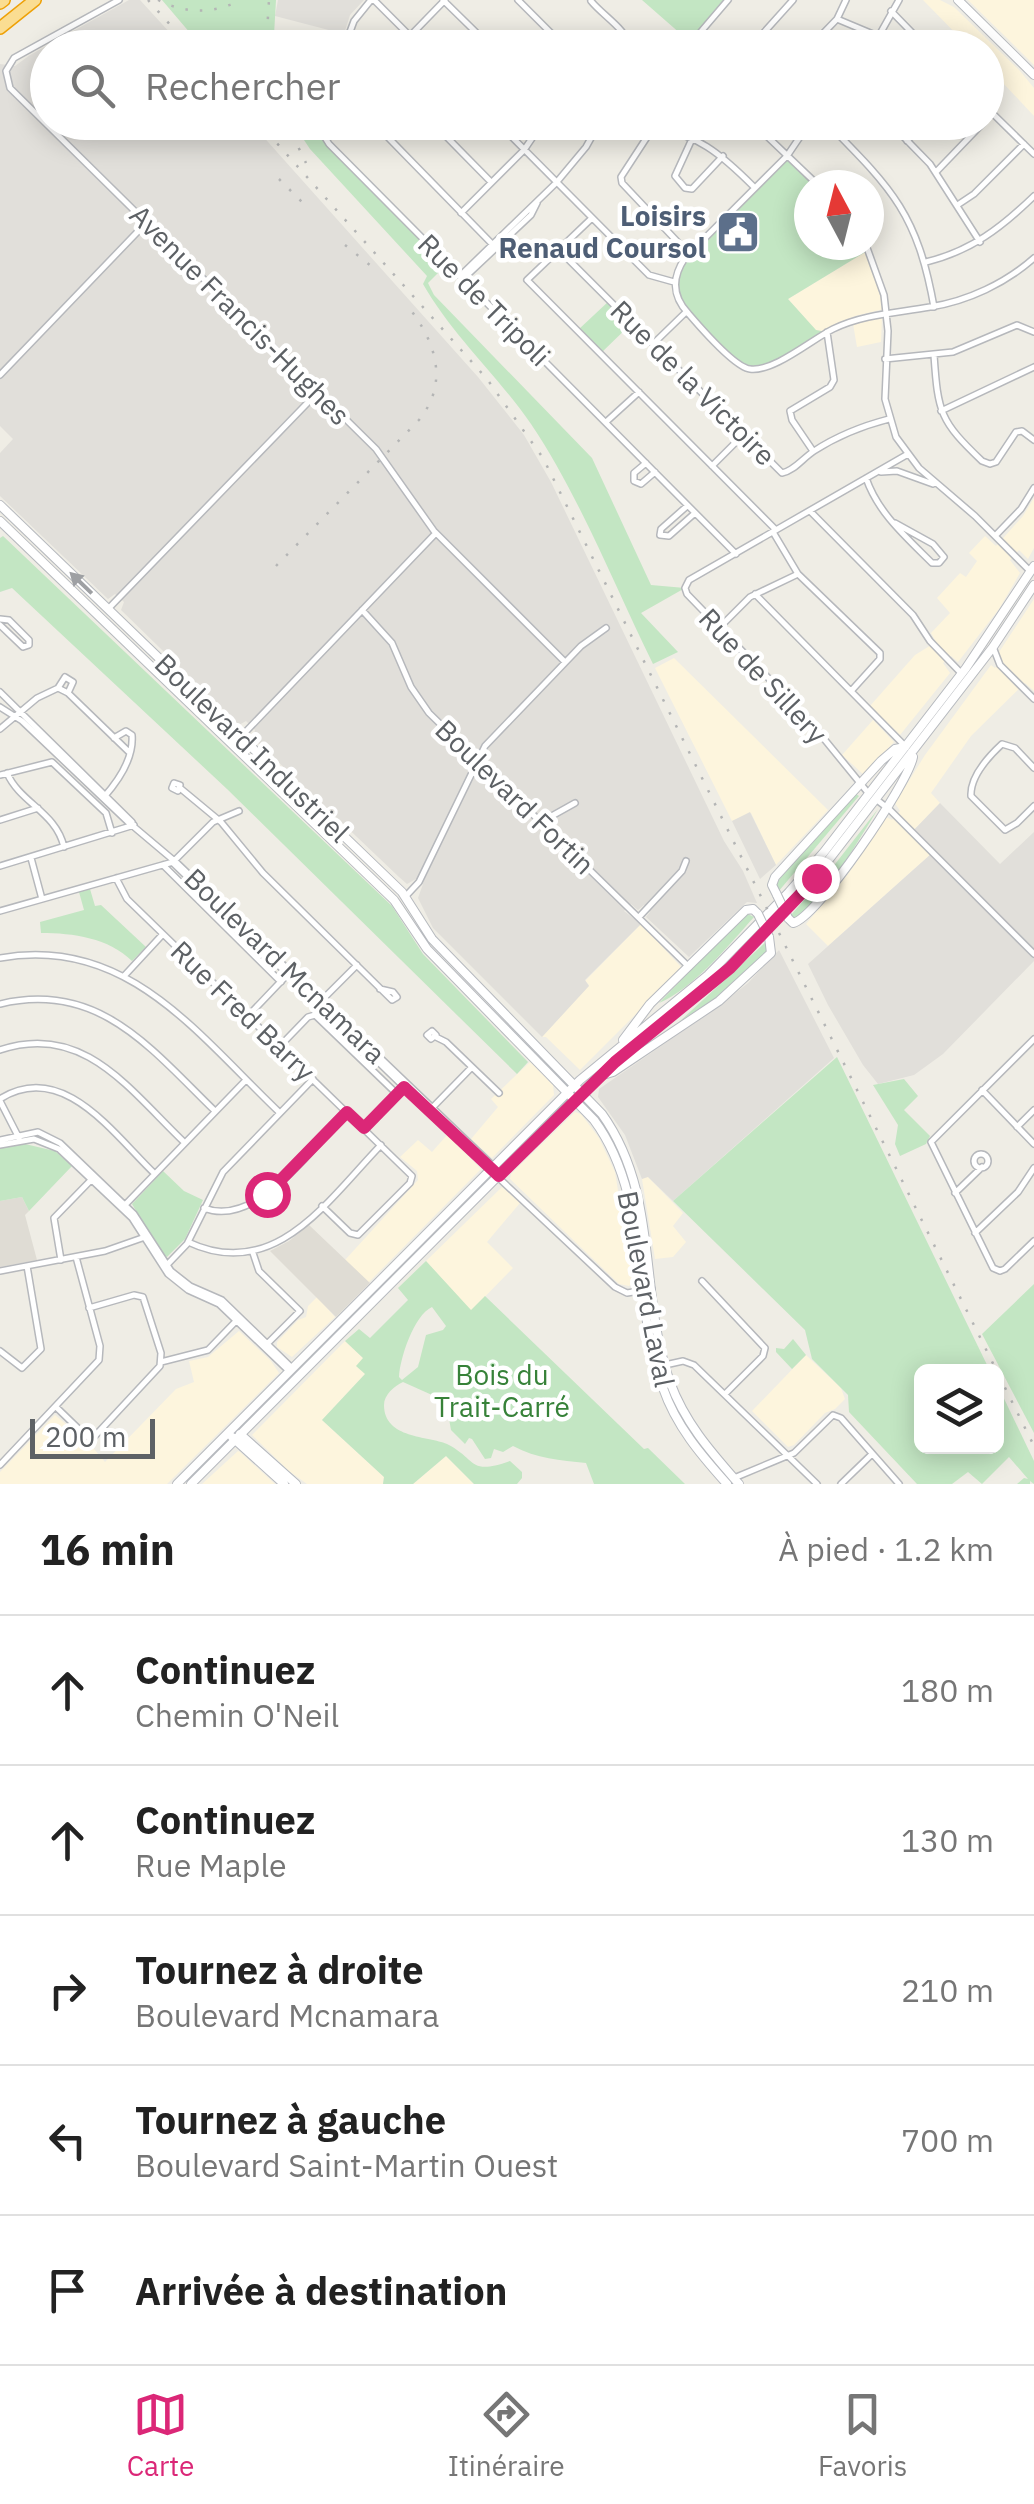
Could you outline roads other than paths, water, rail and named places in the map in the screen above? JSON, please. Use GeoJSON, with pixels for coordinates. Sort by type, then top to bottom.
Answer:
{"type":"FeatureCollection","features":[{"type":"Feature","properties":{"kind":"highway"},"geometry":{"type":"LineString","coordinates":[[0,25],[34,0]]}},
{"type":"Feature","properties":{"kind":"main road"},"geometry":{"type":"LineString","coordinates":[[958,0],[988,30]]}},
{"type":"Feature","properties":{"kind":"main road"},"geometry":{"type":"LineString","coordinates":[[1004,45],[1034,75]]}},
{"type":"Feature","properties":{"kind":"main road","name":"Boulevard Industriel"},"geometry":{"type":"LineString","coordinates":[[0,505],[406,896],[432,939],[494,1000],[576,1092]]}},
{"type":"Feature","properties":{"kind":"main road","name":"Boulevard Industriel"},"geometry":{"type":"LineString","coordinates":[[0,521],[397,904],[425,947],[555,1070]]}},
{"type":"Feature","properties":{"kind":"main road"},"geometry":{"type":"LineString","coordinates":[[602,1114],[593,1094],[594,1074],[667,1014],[790,892],[910,749],[965,676],[1033,572]]}},
{"type":"Feature","properties":{"kind":"main road"},"geometry":{"type":"LineString","coordinates":[[965,676],[994,647],[1034,585]]}},
{"type":"Feature","properties":{"kind":"main road"},"geometry":{"type":"LineString","coordinates":[[910,749],[911,766],[886,807],[823,898],[799,922],[792,922],[776,895],[773,880],[888,755],[910,749]]}},
{"type":"Feature","properties":{"kind":"main road"},"geometry":{"type":"LineString","coordinates":[[177,1484],[296,1374],[594,1074],[621,1044],[633,1023],[746,910],[754,909],[770,937],[772,950],[762,964],[719,1001],[613,1072],[594,1074],[574,1074],[555,1070],[558,1109]]}},
{"type":"Feature","properties":{"kind":"main road"},"geometry":{"type":"LineString","coordinates":[[481,1002],[491,1005],[494,1000]]}},
{"type":"Feature","properties":{"kind":"main road"},"geometry":{"type":"LineString","coordinates":[[655,1002],[656,1008],[682,1026]]}},
{"type":"Feature","properties":{"kind":"main road"},"geometry":{"type":"LineString","coordinates":[[621,1044],[667,1014]]}},
{"type":"Feature","properties":{"kind":"main road","name":"Boulevard Laval"},"geometry":{"type":"LineString","coordinates":[[576,1092],[611,1144],[624,1176],[665,1365],[691,1426],[729,1482]]}},
{"type":"Feature","properties":{"kind":"main road","name":"Boulevard Laval"},"geometry":{"type":"LineString","coordinates":[[576,1092],[602,1114],[622,1144],[635,1179],[654,1362],[666,1396],[689,1440],[729,1482]]}},
{"type":"Feature","properties":{"kind":"main road"},"geometry":{"type":"LineString","coordinates":[[558,1109],[577,1108],[590,1114]]}},
{"type":"Feature","properties":{"kind":"main road"},"geometry":{"type":"LineString","coordinates":[[191,1484],[235,1434]]}},
{"type":"Feature","properties":{"kind":"main road"},"geometry":{"type":"LineString","coordinates":[[235,1434],[284,1484]]}},
{"type":"Feature","properties":{"kind":"main road"},"geometry":{"type":"LineString","coordinates":[[235,1434],[296,1484]]}},
{"type":"Feature","properties":{"kind":"street","name":"Avenue Francis-Hughes"},"geometry":{"type":"LineString","coordinates":[[64,30],[119,0]]}},
{"type":"Feature","properties":{"kind":"street"},"geometry":{"type":"LineString","coordinates":[[351,30],[373,0],[404,30]]}},
{"type":"Feature","properties":{"kind":"street"},"geometry":{"type":"LineString","coordinates":[[416,30],[444,0],[474,30]]}},
{"type":"Feature","properties":{"kind":"street"},"geometry":{"type":"LineString","coordinates":[[518,0],[548,30]]}},
{"type":"Feature","properties":{"kind":"street"},"geometry":{"type":"LineString","coordinates":[[590,0],[619,30]]}},
{"type":"Feature","properties":{"kind":"street"},"geometry":{"type":"LineString","coordinates":[[702,30],[728,0]]}},
{"type":"Feature","properties":{"kind":"street"},"geometry":{"type":"LineString","coordinates":[[766,30],[792,0]]}},
{"type":"Feature","properties":{"kind":"street"},"geometry":{"type":"LineString","coordinates":[[826,30],[846,0]]}},
{"type":"Feature","properties":{"kind":"street"},"geometry":{"type":"LineString","coordinates":[[883,30],[899,0]]}},
{"type":"Feature","properties":{"kind":"street"},"geometry":{"type":"LineString","coordinates":[[891,11],[909,30]]}},
{"type":"Feature","properties":{"kind":"street"},"geometry":{"type":"LineString","coordinates":[[837,19],[863,30]]}},
{"type":"Feature","properties":{"kind":"street","name":"Avenue Francis-Hughes"},"geometry":{"type":"LineString","coordinates":[[30,48],[16,56],[6,78],[30,108]]}},
{"type":"Feature","properties":{"kind":"street"},"geometry":{"type":"LineString","coordinates":[[1004,125],[1034,154]]}},
{"type":"Feature","properties":{"kind":"street","name":"Avenue Francis-Hughes"},"geometry":{"type":"LineString","coordinates":[[62,140],[378,452],[436,533],[566,662]]}},
{"type":"Feature","properties":{"kind":"street","name":"Rue de Tripoli"},"geometry":{"type":"LineString","coordinates":[[328,140],[736,554]]}},
{"type":"Feature","properties":{"kind":"street"},"geometry":{"type":"LineString","coordinates":[[390,140],[494,247]]}},
{"type":"Feature","properties":{"kind":"street"},"geometry":{"type":"LineString","coordinates":[[450,140],[492,182]]}},
{"type":"Feature","properties":{"kind":"street"},"geometry":{"type":"LineString","coordinates":[[514,140],[649,275],[674,282]]}},
{"type":"Feature","properties":{"kind":"street"},"geometry":{"type":"LineString","coordinates":[[461,213],[531,140]]}},
{"type":"Feature","properties":{"kind":"street"},"geometry":{"type":"LineString","coordinates":[[461,278],[537,203],[590,140]]}},
{"type":"Feature","properties":{"kind":"street"},"geometry":{"type":"LineString","coordinates":[[647,140],[622,178],[626,190],[688,254]]}},
{"type":"Feature","properties":{"kind":"street"},"geometry":{"type":"LineString","coordinates":[[692,140],[675,176],[685,188],[692,189],[723,156]]}},
{"type":"Feature","properties":{"kind":"street"},"geometry":{"type":"LineString","coordinates":[[694,140],[723,156],[754,187]]}},
{"type":"Feature","properties":{"kind":"street"},"geometry":{"type":"LineString","coordinates":[[771,140],[802,170]]}},
{"type":"Feature","properties":{"kind":"street"},"geometry":{"type":"LineString","coordinates":[[798,140],[787,156],[677,269],[674,282],[679,303],[745,368],[769,366],[827,332],[862,318],[934,307],[974,295],[1033,261]]}},
{"type":"Feature","properties":{"kind":"street"},"geometry":{"type":"LineString","coordinates":[[843,140],[891,190],[913,228],[926,262],[934,307]]}},
{"type":"Feature","properties":{"kind":"street"},"geometry":{"type":"LineString","coordinates":[[936,172],[968,140]]}},
{"type":"Feature","properties":{"kind":"street"},"geometry":{"type":"LineString","coordinates":[[907,141],[936,172],[980,242]]}},
{"type":"Feature","properties":{"kind":"street"},"geometry":{"type":"LineString","coordinates":[[959,204],[1024,144]]}},
{"type":"Feature","properties":{"kind":"street"},"geometry":{"type":"LineString","coordinates":[[926,262],[980,242],[1001,229],[1034,196]]}},
{"type":"Feature","properties":{"kind":"street"},"geometry":{"type":"LineString","coordinates":[[592,218],[527,280],[774,531],[798,574],[880,653],[880,659],[852,690]]}},
{"type":"Feature","properties":{"kind":"street"},"geometry":{"type":"LineString","coordinates":[[0,375],[146,223]]}},
{"type":"Feature","properties":{"kind":"street","name":"Rue de la Victoire"},"geometry":{"type":"LineString","coordinates":[[559,250],[786,474],[812,451],[848,432],[889,419]]}},
{"type":"Feature","properties":{"kind":"street"},"geometry":{"type":"LineString","coordinates":[[873,260],[886,313],[885,399],[889,419],[908,454],[938,486],[1033,572]]}},
{"type":"Feature","properties":{"kind":"street"},"geometry":{"type":"LineString","coordinates":[[653,344],[686,312]]}},
{"type":"Feature","properties":{"kind":"street"},"geometry":{"type":"LineString","coordinates":[[886,359],[934,355],[971,346],[1017,325],[1034,332]]}},
{"type":"Feature","properties":{"kind":"street"},"geometry":{"type":"LineString","coordinates":[[812,451],[790,411],[830,387],[834,380],[827,332]]}},
{"type":"Feature","properties":{"kind":"street"},"geometry":{"type":"LineString","coordinates":[[934,355],[940,411],[955,435],[990,464],[996,462],[1016,432],[1034,440]]}},
{"type":"Feature","properties":{"kind":"street"},"geometry":{"type":"LineString","coordinates":[[940,411],[1032,368],[1033,378]]}},
{"type":"Feature","properties":{"kind":"street"},"geometry":{"type":"LineString","coordinates":[[100,618],[318,392]]}},
{"type":"Feature","properties":{"kind":"street"},"geometry":{"type":"LineString","coordinates":[[606,422],[638,392]]}},
{"type":"Feature","properties":{"kind":"street"},"geometry":{"type":"LineString","coordinates":[[712,466],[744,435]]}},
{"type":"Feature","properties":{"kind":"street","name":"Rue de Sillery"},"geometry":{"type":"LineString","coordinates":[[908,454],[690,580],[685,588],[808,718],[873,797],[1034,954]]}},
{"type":"Feature","properties":{"kind":"street","name":"Rue de Tripoli"},"geometry":{"type":"LineString","coordinates":[[646,463],[634,473],[634,481],[641,484],[656,472]]}},
{"type":"Feature","properties":{"kind":"street"},"geometry":{"type":"LineString","coordinates":[[874,474],[897,471],[938,486]]}},
{"type":"Feature","properties":{"kind":"street"},"geometry":{"type":"LineString","coordinates":[[866,478],[879,508],[932,563],[944,557],[933,544],[895,523]]}},
{"type":"Feature","properties":{"kind":"street"},"geometry":{"type":"LineString","coordinates":[[995,536],[1021,509],[1034,488]]}},
{"type":"Feature","properties":{"kind":"street"},"geometry":{"type":"LineString","coordinates":[[688,505],[661,529],[660,535],[668,536],[695,512]]}},
{"type":"Feature","properties":{"kind":"street"},"geometry":{"type":"LineString","coordinates":[[810,511],[913,615],[930,641],[965,676]]}},
{"type":"Feature","properties":{"kind":"street"},"geometry":{"type":"LineString","coordinates":[[232,745],[436,533]]}},
{"type":"Feature","properties":{"kind":"street"},"geometry":{"type":"LineString","coordinates":[[719,628],[755,594],[798,574]]}},
{"type":"Feature","properties":{"kind":"street"},"geometry":{"type":"LineString","coordinates":[[755,594],[910,749]]}},
{"type":"Feature","properties":{"kind":"street","name":"Boulevard Fortin"},"geometry":{"type":"LineString","coordinates":[[362,610],[392,643],[423,706],[690,967]]}},
{"type":"Feature","properties":{"kind":"street"},"geometry":{"type":"LineString","coordinates":[[9,620],[30,645],[22,646],[0,622],[9,620]]}},
{"type":"Feature","properties":{"kind":"street"},"geometry":{"type":"LineString","coordinates":[[397,904],[419,882],[487,744],[583,644],[606,628]]}},
{"type":"Feature","properties":{"kind":"street"},"geometry":{"type":"LineString","coordinates":[[994,647],[1000,665],[1034,699]]}},
{"type":"Feature","properties":{"kind":"street"},"geometry":{"type":"LineString","coordinates":[[0,729],[37,698],[58,688],[61,679],[68,678],[73,685],[68,693]]}},
{"type":"Feature","properties":{"kind":"street"},"geometry":{"type":"LineString","coordinates":[[58,688],[129,752]]}},
{"type":"Feature","properties":{"kind":"street","name":"Boulevard Mcnamara"},"geometry":{"type":"LineString","coordinates":[[0,692],[18,715],[175,868],[405,1085]]}},
{"type":"Feature","properties":{"kind":"street","name":"Boulevard Mcnamara"},"geometry":{"type":"LineString","coordinates":[[0,706],[18,715]]}},
{"type":"Feature","properties":{"kind":"street"},"geometry":{"type":"LineString","coordinates":[[97,804],[122,772],[133,742],[131,734],[124,731],[114,738]]}},
{"type":"Feature","properties":{"kind":"street"},"geometry":{"type":"LineString","coordinates":[[1034,768],[1008,744],[1002,744],[970,786],[971,796],[1004,830],[1017,824],[1034,806]]}},
{"type":"Feature","properties":{"kind":"street"},"geometry":{"type":"LineString","coordinates":[[3,774],[51,761],[97,804],[108,817],[112,833]]}},
{"type":"Feature","properties":{"kind":"street"},"geometry":{"type":"LineString","coordinates":[[3,774],[60,829],[64,847]]}},
{"type":"Feature","properties":{"kind":"street"},"geometry":{"type":"LineString","coordinates":[[180,788],[217,819],[263,874],[380,989]]}},
{"type":"Feature","properties":{"kind":"street"},"geometry":{"type":"LineString","coordinates":[[540,822],[575,803]]}},
{"type":"Feature","properties":{"kind":"street"},"geometry":{"type":"LineString","coordinates":[[0,820],[38,808]]}},
{"type":"Feature","properties":{"kind":"street"},"geometry":{"type":"LineString","coordinates":[[0,911],[173,862],[217,819],[239,811]]}},
{"type":"Feature","properties":{"kind":"street"},"geometry":{"type":"LineString","coordinates":[[0,866],[134,825]]}},
{"type":"Feature","properties":{"kind":"street"},"geometry":{"type":"LineString","coordinates":[[30,857],[42,899]]}},
{"type":"Feature","properties":{"kind":"street"},"geometry":{"type":"LineString","coordinates":[[638,918],[680,873],[686,861]]}},
{"type":"Feature","properties":{"kind":"street"},"geometry":{"type":"LineString","coordinates":[[162,865],[280,982]]}},
{"type":"Feature","properties":{"kind":"street","name":"Rue Fred Barry"},"geometry":{"type":"LineString","coordinates":[[116,878],[124,897],[410,1173],[411,1182],[358,1235],[350,1233],[322,1206]]}},
{"type":"Feature","properties":{"kind":"street"},"geometry":{"type":"LineString","coordinates":[[126,975],[163,934]]}},
{"type":"Feature","properties":{"kind":"street"},"geometry":{"type":"LineString","coordinates":[[0,958],[67,957],[126,975],[164,1002],[280,1113]]}},
{"type":"Feature","properties":{"kind":"street"},"geometry":{"type":"LineString","coordinates":[[320,1001],[357,965]]}},
{"type":"Feature","properties":{"kind":"street"},"geometry":{"type":"LineString","coordinates":[[248,1016],[289,973]]}},
{"type":"Feature","properties":{"kind":"street","name":"Boulevard Mcnamara"},"geometry":{"type":"LineString","coordinates":[[289,973],[616,1288],[626,1292],[647,1290]]}},
{"type":"Feature","properties":{"kind":"street"},"geometry":{"type":"LineString","coordinates":[[0,1004],[49,999],[105,1014],[137,1036],[216,1111]]}},
{"type":"Feature","properties":{"kind":"street"},"geometry":{"type":"LineString","coordinates":[[280,1046],[312,1015],[397,1094]]}},
{"type":"Feature","properties":{"kind":"street"},"geometry":{"type":"LineString","coordinates":[[436,1037],[444,1040],[499,1093]]}},
{"type":"Feature","properties":{"kind":"street"},"geometry":{"type":"LineString","coordinates":[[1034,1039],[931,1142],[996,1271],[1034,1241]]}},
{"type":"Feature","properties":{"kind":"street"},"geometry":{"type":"LineString","coordinates":[[0,1050],[38,1042],[86,1054],[109,1069],[185,1143]]}},
{"type":"Feature","properties":{"kind":"street"},"geometry":{"type":"LineString","coordinates":[[431,1110],[472,1067]]}},
{"type":"Feature","properties":{"kind":"street"},"geometry":{"type":"LineString","coordinates":[[165,1267],[188,1242],[220,1176],[313,1078]]}},
{"type":"Feature","properties":{"kind":"street"},"geometry":{"type":"LineString","coordinates":[[124,1207],[246,1080]]}},
{"type":"Feature","properties":{"kind":"street"},"geometry":{"type":"LineString","coordinates":[[364,1128],[405,1085]]}},
{"type":"Feature","properties":{"kind":"street"},"geometry":{"type":"LineString","coordinates":[[19,1138],[0,1100],[32,1086],[66,1092],[155,1174]]}},
{"type":"Feature","properties":{"kind":"street"},"geometry":{"type":"LineString","coordinates":[[982,1090],[1034,1144]]}},
{"type":"Feature","properties":{"kind":"street"},"geometry":{"type":"LineString","coordinates":[[1017,1127],[1034,1110]]}},
{"type":"Feature","properties":{"kind":"street"},"geometry":{"type":"LineString","coordinates":[[204,1208],[228,1212],[258,1202],[347,1112]]}},
{"type":"Feature","properties":{"kind":"street"},"geometry":{"type":"LineString","coordinates":[[0,1142],[38,1132],[50,1136],[124,1207],[182,1286],[217,1302],[296,1374]]}},
{"type":"Feature","properties":{"kind":"street"},"geometry":{"type":"LineString","coordinates":[[19,1138],[56,1146],[124,1207]]}},
{"type":"Feature","properties":{"kind":"street"},"geometry":{"type":"LineString","coordinates":[[188,1242],[223,1253],[253,1252],[285,1240],[381,1144]]}},
{"type":"Feature","properties":{"kind":"street"},"geometry":{"type":"LineString","coordinates":[[955,1193],[982,1167]]}},
{"type":"Feature","properties":{"kind":"street"},"geometry":{"type":"LineString","coordinates":[[975,1233],[1018,1192],[1034,1168]]}},
{"type":"Feature","properties":{"kind":"street"},"geometry":{"type":"LineString","coordinates":[[60,1260],[54,1220],[92,1179]]}},
{"type":"Feature","properties":{"kind":"street"},"geometry":{"type":"LineString","coordinates":[[0,1272],[126,1245],[146,1237]]}},
{"type":"Feature","properties":{"kind":"street"},"geometry":{"type":"LineString","coordinates":[[253,1252],[258,1271],[300,1311],[266,1346]]}},
{"type":"Feature","properties":{"kind":"street"},"geometry":{"type":"LineString","coordinates":[[0,1465],[100,1358],[76,1256]]}},
{"type":"Feature","properties":{"kind":"street"},"geometry":{"type":"LineString","coordinates":[[0,1352],[22,1368],[41,1349],[28,1266]]}},
{"type":"Feature","properties":{"kind":"street"},"geometry":{"type":"LineString","coordinates":[[702,1281],[765,1348],[726,1394]]}},
{"type":"Feature","properties":{"kind":"street"},"geometry":{"type":"LineString","coordinates":[[56,1406],[86,1436],[96,1436],[156,1374],[162,1362],[142,1296],[132,1295],[89,1308]]}},
{"type":"Feature","properties":{"kind":"street"},"geometry":{"type":"LineString","coordinates":[[162,1362],[206,1352],[238,1319]]}},
{"type":"Feature","properties":{"kind":"street"},"geometry":{"type":"LineString","coordinates":[[665,1365],[690,1362],[817,1484]]}},
{"type":"Feature","properties":{"kind":"street"},"geometry":{"type":"LineString","coordinates":[[729,1482],[790,1455],[828,1417],[835,1415],[900,1484]]}},
{"type":"Feature","properties":{"kind":"street"},"geometry":{"type":"LineString","coordinates":[[841,1484],[872,1454]]}},
{"type":"Feature","properties":{"kind":"railway"},"geometry":{"type":"LineString","coordinates":[[148,0],[175,30]]}},
{"type":"Feature","properties":{"kind":"railway"},"geometry":{"type":"LineString","coordinates":[[158,0],[200,10],[241,0]]}},
{"type":"Feature","properties":{"kind":"railway"},"geometry":{"type":"LineString","coordinates":[[267,30],[269,0]]}},
{"type":"Feature","properties":{"kind":"railway"},"geometry":{"type":"LineString","coordinates":[[274,140],[487,379],[543,458],[1034,1446]]}},
{"type":"Feature","properties":{"kind":"railway"},"geometry":{"type":"LineString","coordinates":[[295,140],[306,163]]}},
{"type":"Feature","properties":{"kind":"railway"},"geometry":{"type":"LineString","coordinates":[[279,179],[307,207]]}},
{"type":"Feature","properties":{"kind":"railway"},"geometry":{"type":"LineString","coordinates":[[345,245],[376,270]]}},
{"type":"Feature","properties":{"kind":"railway"},"geometry":{"type":"LineString","coordinates":[[276,566],[419,420],[428,406],[434,392],[436,363],[427,335],[410,309]]}},
{"type":"Feature","properties":{"kind":"place","name":"Loisirs Renaud Coursol"},"geometry":{"type":"Point","coordinates":[738,232]}},
{"type":"Feature","properties":{"kind":"park label","name":"Bois du Trait-Carré"},"geometry":{"type":"Point","coordinates":[502,1391]}}]}
